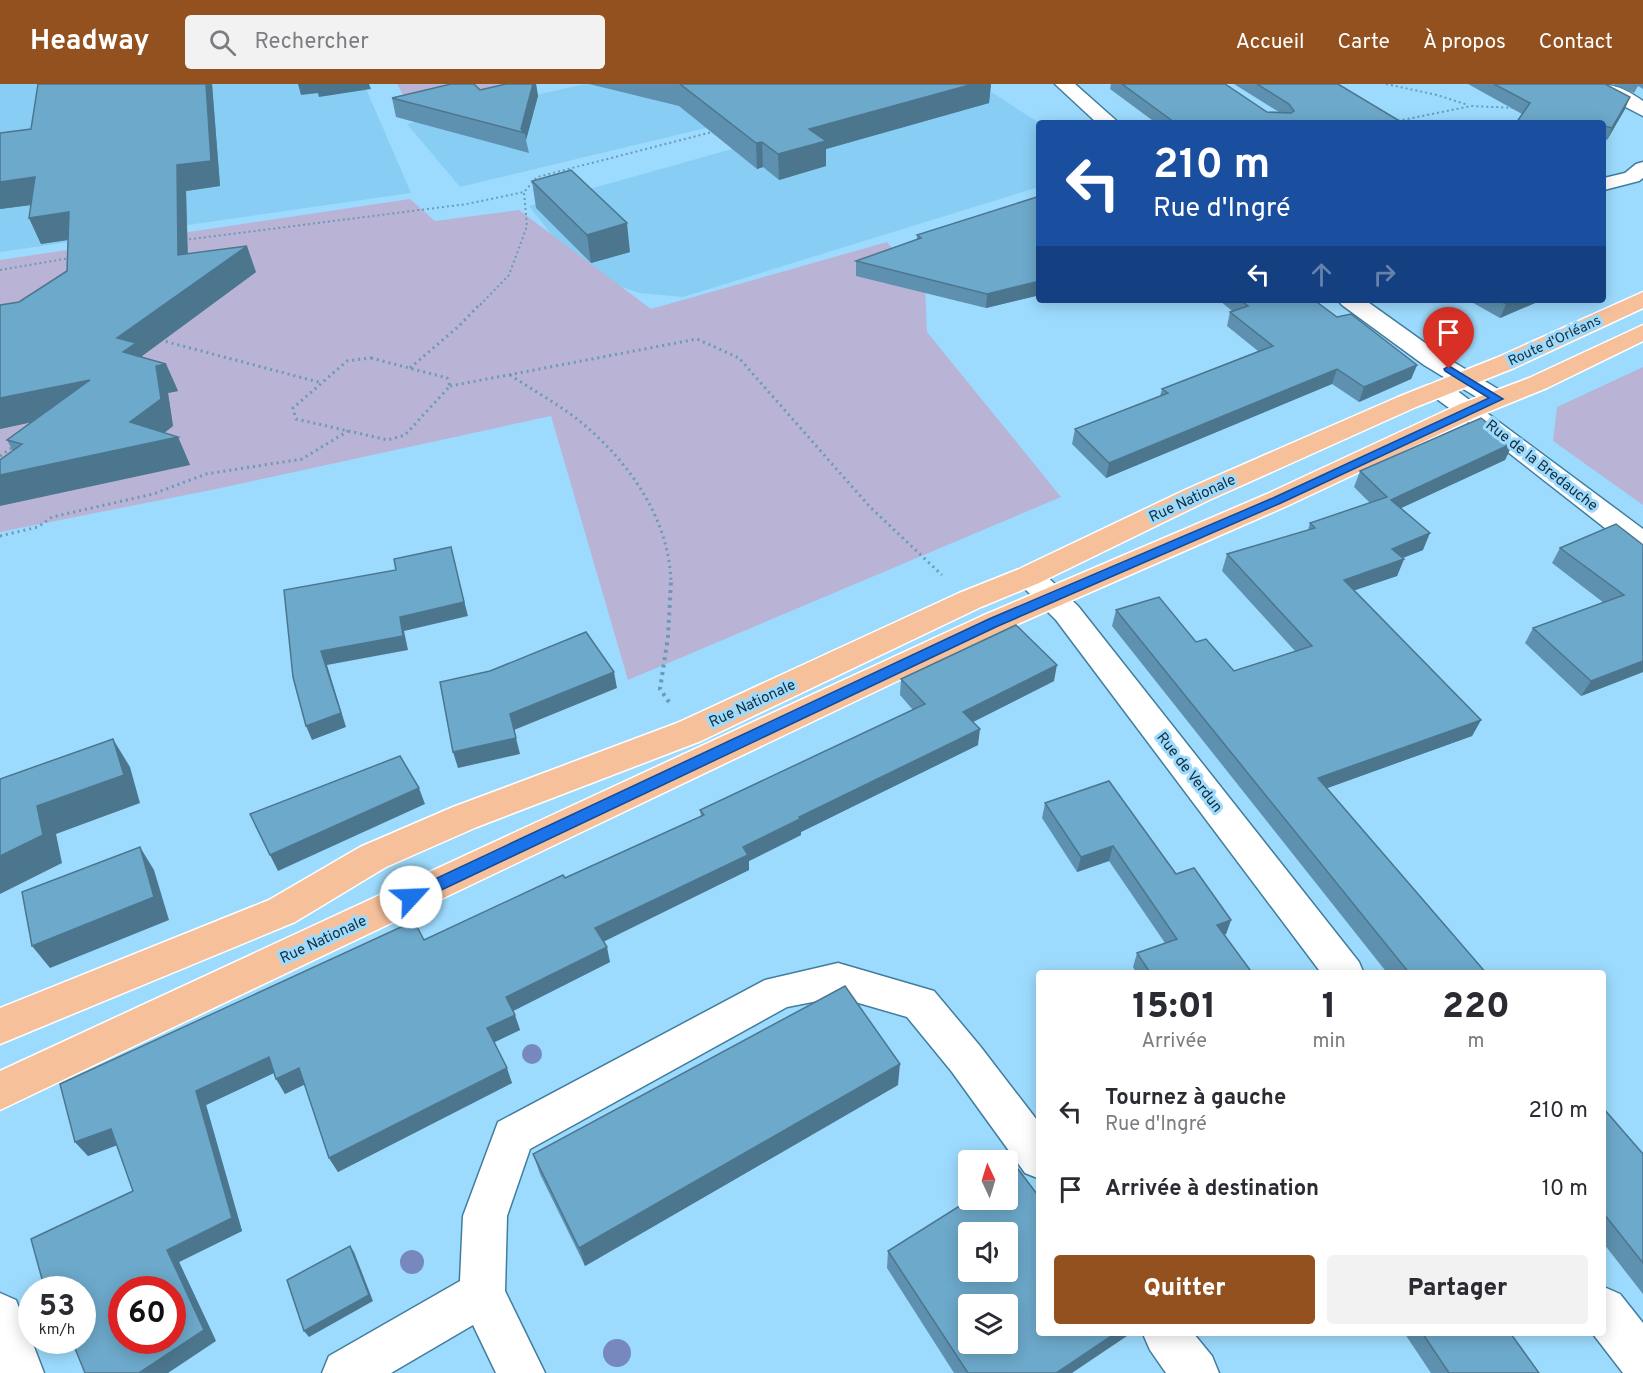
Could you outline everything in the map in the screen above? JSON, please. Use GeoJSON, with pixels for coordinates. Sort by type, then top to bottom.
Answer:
{"type":"FeatureCollection","features":[{"type":"Feature","properties":{"kind":"main road","name":"Route d'Orléans"},"geometry":{"type":"LineString","coordinates":[[1467,394],[1505,363],[1643,299]]}},
{"type":"Feature","properties":{"kind":"main road"},"geometry":{"type":"LineString","coordinates":[[1467,394],[1538,383],[1643,332]]}},
{"type":"Feature","properties":{"kind":"main road","name":"Rue Nationale"},"geometry":{"type":"LineString","coordinates":[[0,1026],[282,911],[373,857],[465,817],[689,732],[970,600],[1041,587],[1277,500],[1467,394]]}},
{"type":"Feature","properties":{"kind":"main road","name":"Rue Nationale"},"geometry":{"type":"LineString","coordinates":[[0,1091],[993,622],[1041,587]]}},
{"type":"Feature","properties":{"kind":"street"},"geometry":{"type":"LineString","coordinates":[[1064,84],[1106,120]]}},
{"type":"Feature","properties":{"kind":"street"},"geometry":{"type":"LineString","coordinates":[[1596,84],[1624,97],[1643,110]]}},
{"type":"Feature","properties":{"kind":"street"},"geometry":{"type":"LineString","coordinates":[[1606,184],[1632,177],[1643,168]]}},
{"type":"Feature","properties":{"kind":"street","name":"Rue de la Bredauche"},"geometry":{"type":"LineString","coordinates":[[1354,303],[1433,360],[1467,394],[1643,543]]}},
{"type":"Feature","properties":{"kind":"street","name":"Rue de Verdun"},"geometry":{"type":"LineString","coordinates":[[1041,587],[1067,613],[1342,970]]}},
{"type":"Feature","properties":{"kind":"street"},"geometry":{"type":"LineString","coordinates":[[521,1373],[483,1294],[485,1216],[513,1136],[779,992],[838,980],[920,1003],[966,1059],[1036,1154]]}},
{"type":"Feature","properties":{"kind":"street"},"geometry":{"type":"LineString","coordinates":[[346,1373],[483,1294]]}},
{"type":"Feature","properties":{"kind":"street"},"geometry":{"type":"LineString","coordinates":[[1606,1313],[1643,1361]]}},
{"type":"Feature","properties":{"kind":"street"},"geometry":{"type":"LineString","coordinates":[[0,1316],[20,1373]]}},
{"type":"Feature","properties":{"kind":"street"},"geometry":{"type":"LineString","coordinates":[[1167,1336],[1195,1373]]}},
{"type":"Feature","properties":{"kind":"path"},"geometry":{"type":"LineString","coordinates":[[1386,84],[1437,95],[1472,106]]}},
{"type":"Feature","properties":{"kind":"path"},"geometry":{"type":"LineString","coordinates":[[1403,120],[1472,106],[1519,108]]}},
{"type":"Feature","properties":{"kind":"path"},"geometry":{"type":"LineString","coordinates":[[184,240],[467,204],[524,192],[537,177],[724,130]]}},
{"type":"Feature","properties":{"kind":"path"},"geometry":{"type":"LineString","coordinates":[[410,368],[459,326],[509,275],[527,226],[524,192]]}},
{"type":"Feature","properties":{"kind":"path"},"geometry":{"type":"LineString","coordinates":[[0,270],[81,257]]}},
{"type":"Feature","properties":{"kind":"path"},"geometry":{"type":"LineString","coordinates":[[156,339],[322,383]]}},
{"type":"Feature","properties":{"kind":"path"},"geometry":{"type":"LineString","coordinates":[[450,386],[447,378],[371,358],[347,361],[293,408],[296,419],[388,440],[405,435],[450,386],[697,339],[739,357],[869,506],[947,579]]}},
{"type":"Feature","properties":{"kind":"path"},"geometry":{"type":"LineString","coordinates":[[509,374],[589,429],[643,489],[667,547],[671,587],[664,670],[660,689],[689,732]]}},
{"type":"Feature","properties":{"kind":"path"},"geometry":{"type":"LineString","coordinates":[[0,536],[38,527],[52,517],[153,494],[206,474],[302,459],[348,431]]}},
{"type":"Feature","properties":{"kind":"path"},"geometry":{"type":"LineString","coordinates":[[0,456],[13,447]]}},
{"type":"Feature","properties":{"kind":"shaded area"},"geometry":{"type":"Polygon","coordinates":[[[0,84],[364,84],[411,193],[0,252],[0,84]]]}},
{"type":"Feature","properties":{"kind":"shaded area"},"geometry":{"type":"Polygon","coordinates":[[[397,84],[518,84],[408,103],[397,84]]]}},
{"type":"Feature","properties":{"kind":"shaded area"},"geometry":{"type":"Polygon","coordinates":[[[585,84],[705,84],[752,117],[460,187],[407,124],[585,84]]]}},
{"type":"Feature","properties":{"kind":"shaded area"},"geometry":{"type":"Polygon","coordinates":[[[963,84],[979,84],[1036,121],[1036,188],[683,297],[639,293],[582,273],[529,206],[963,84]]]}},
{"type":"Feature","properties":{"kind":"shaded area"},"geometry":{"type":"Polygon","coordinates":[[[410,199],[435,221],[519,210],[651,309],[887,242],[925,288],[927,332],[1061,497],[628,680],[551,416],[216,489],[0,532],[0,260],[410,199]]]}},
{"type":"Feature","properties":{"kind":"shaded area"},"geometry":{"type":"Polygon","coordinates":[[[1643,367],[1643,505],[1553,441],[1557,407],[1643,367]]]}},
{"type":"Feature","properties":{"kind":"building"},"geometry":{"type":"Polygon","coordinates":[[[38,84],[206,84],[211,161],[177,165],[178,255],[247,246],[117,338],[136,343],[123,352],[166,364],[156,366],[161,399],[130,422],[178,437],[0,475],[0,460],[22,444],[7,440],[90,380],[0,398],[0,305],[19,302],[67,271],[69,212],[29,218],[35,177],[0,182],[0,133],[31,129],[38,84]]]}},
{"type":"Feature","properties":{"kind":"building"},"geometry":{"type":"Polygon","coordinates":[[[451,84],[474,84],[480,90],[506,84],[533,84],[521,129],[525,133],[392,98],[451,84]]]}},
{"type":"Feature","properties":{"kind":"building"},"geometry":{"type":"Polygon","coordinates":[[[680,84],[973,84],[809,129],[826,141],[778,154],[762,142],[756,143],[680,84]]]}},
{"type":"Feature","properties":{"kind":"building"},"geometry":{"type":"Polygon","coordinates":[[[1122,84],[1225,84],[1267,112],[1291,113],[1294,111],[1289,104],[1257,84],[1338,84],[1398,120],[1171,120],[1122,84]]]}},
{"type":"Feature","properties":{"kind":"building"},"geometry":{"type":"Polygon","coordinates":[[[1494,84],[1605,84],[1630,97],[1612,128],[1606,126],[1606,120],[1518,120],[1530,103],[1494,84]]]}},
{"type":"Feature","properties":{"kind":"building"},"geometry":{"type":"Polygon","coordinates":[[[571,170],[627,223],[587,235],[532,181],[571,170]]]}},
{"type":"Feature","properties":{"kind":"building"},"geometry":{"type":"Polygon","coordinates":[[[1036,197],[1036,282],[987,294],[856,261],[921,238],[917,235],[1036,197]]]}},
{"type":"Feature","properties":{"kind":"building"},"geometry":{"type":"Polygon","coordinates":[[[1244,303],[1318,303],[1337,317],[1351,314],[1417,365],[1364,387],[1337,369],[1109,463],[1075,429],[1168,393],[1162,389],[1273,346],[1230,312],[1248,306],[1244,303]]]}},
{"type":"Feature","properties":{"kind":"building"},"geometry":{"type":"Polygon","coordinates":[[[1481,418],[1513,443],[1391,500],[1430,533],[1392,549],[1404,559],[1344,580],[1481,720],[1318,778],[1484,970],[1407,970],[1116,610],[1159,597],[1196,642],[1206,639],[1234,671],[1312,646],[1227,554],[1315,528],[1310,523],[1387,497],[1360,471],[1481,418]]]}},
{"type":"Feature","properties":{"kind":"building"},"geometry":{"type":"Polygon","coordinates":[[[1616,524],[1643,545],[1643,661],[1591,681],[1533,628],[1624,595],[1560,548],[1616,524]]]}},
{"type":"Feature","properties":{"kind":"building"},"geometry":{"type":"Polygon","coordinates":[[[451,547],[464,602],[400,617],[403,636],[321,651],[341,713],[306,726],[293,677],[284,590],[396,570],[394,559],[451,547]]]}},
{"type":"Feature","properties":{"kind":"building"},"geometry":{"type":"Polygon","coordinates":[[[1016,625],[1057,665],[963,712],[980,729],[799,817],[800,819],[743,847],[748,855],[595,928],[607,947],[506,997],[515,1015],[487,1028],[507,1068],[329,1158],[299,1068],[276,1079],[269,1057],[196,1091],[232,1218],[167,1250],[179,1276],[108,1276],[108,1354],[168,1354],[139,1373],[85,1373],[77,1354],[96,1354],[96,1276],[41,1276],[31,1239],[133,1191],[111,1129],[75,1142],[60,1084],[414,921],[424,940],[563,875],[565,878],[704,815],[700,810],[925,704],[901,679],[1016,625]]]}},
{"type":"Feature","properties":{"kind":"building"},"geometry":{"type":"Polygon","coordinates":[[[586,632],[614,672],[510,714],[516,738],[453,752],[440,682],[490,671],[586,632]]]}},
{"type":"Feature","properties":{"kind":"building"},"geometry":{"type":"Polygon","coordinates":[[[113,739],[124,775],[37,806],[43,835],[0,856],[0,779],[113,739]]]}},
{"type":"Feature","properties":{"kind":"building"},"geometry":{"type":"Polygon","coordinates":[[[400,756],[419,788],[270,855],[250,814],[400,756]]]}},
{"type":"Feature","properties":{"kind":"building"},"geometry":{"type":"Polygon","coordinates":[[[1109,781],[1176,874],[1194,868],[1231,920],[1217,925],[1250,970],[1148,970],[1137,953],[1177,939],[1113,846],[1081,857],[1045,803],[1109,781]]]}},
{"type":"Feature","properties":{"kind":"building"},"geometry":{"type":"Polygon","coordinates":[[[140,847],[154,897],[32,946],[22,892],[140,847]]]}},
{"type":"Feature","properties":{"kind":"building"},"geometry":{"type":"Polygon","coordinates":[[[845,986],[900,1064],[579,1248],[533,1154],[845,986]]]}},
{"type":"Feature","properties":{"kind":"building"},"geometry":{"type":"Polygon","coordinates":[[[1606,1111],[1643,1154],[1643,1263],[1606,1217],[1606,1111]]]}},
{"type":"Feature","properties":{"kind":"building"},"geometry":{"type":"Polygon","coordinates":[[[1018,1169],[1036,1193],[1036,1336],[1111,1336],[1056,1373],[968,1373],[888,1251],[958,1207],[958,1210],[1018,1210],[1018,1169]]]}},
{"type":"Feature","properties":{"kind":"building"},"geometry":{"type":"Polygon","coordinates":[[[350,1246],[369,1295],[304,1331],[287,1280],[350,1246]]]}},
{"type":"Feature","properties":{"kind":"building"},"geometry":{"type":"Polygon","coordinates":[[[186,1291],[204,1330],[186,1342],[186,1291]]]}},
{"type":"Feature","properties":{"kind":"building"},"geometry":{"type":"Polygon","coordinates":[[[1424,1336],[1512,1336],[1539,1373],[1449,1373],[1424,1336]]]}},
{"type":"Feature","properties":{"kind":"route"},"geometry":{"type":"LineString","coordinates":[[411,897],[993,622],[1277,500],[1497,399],[1449,369]]}}]}
